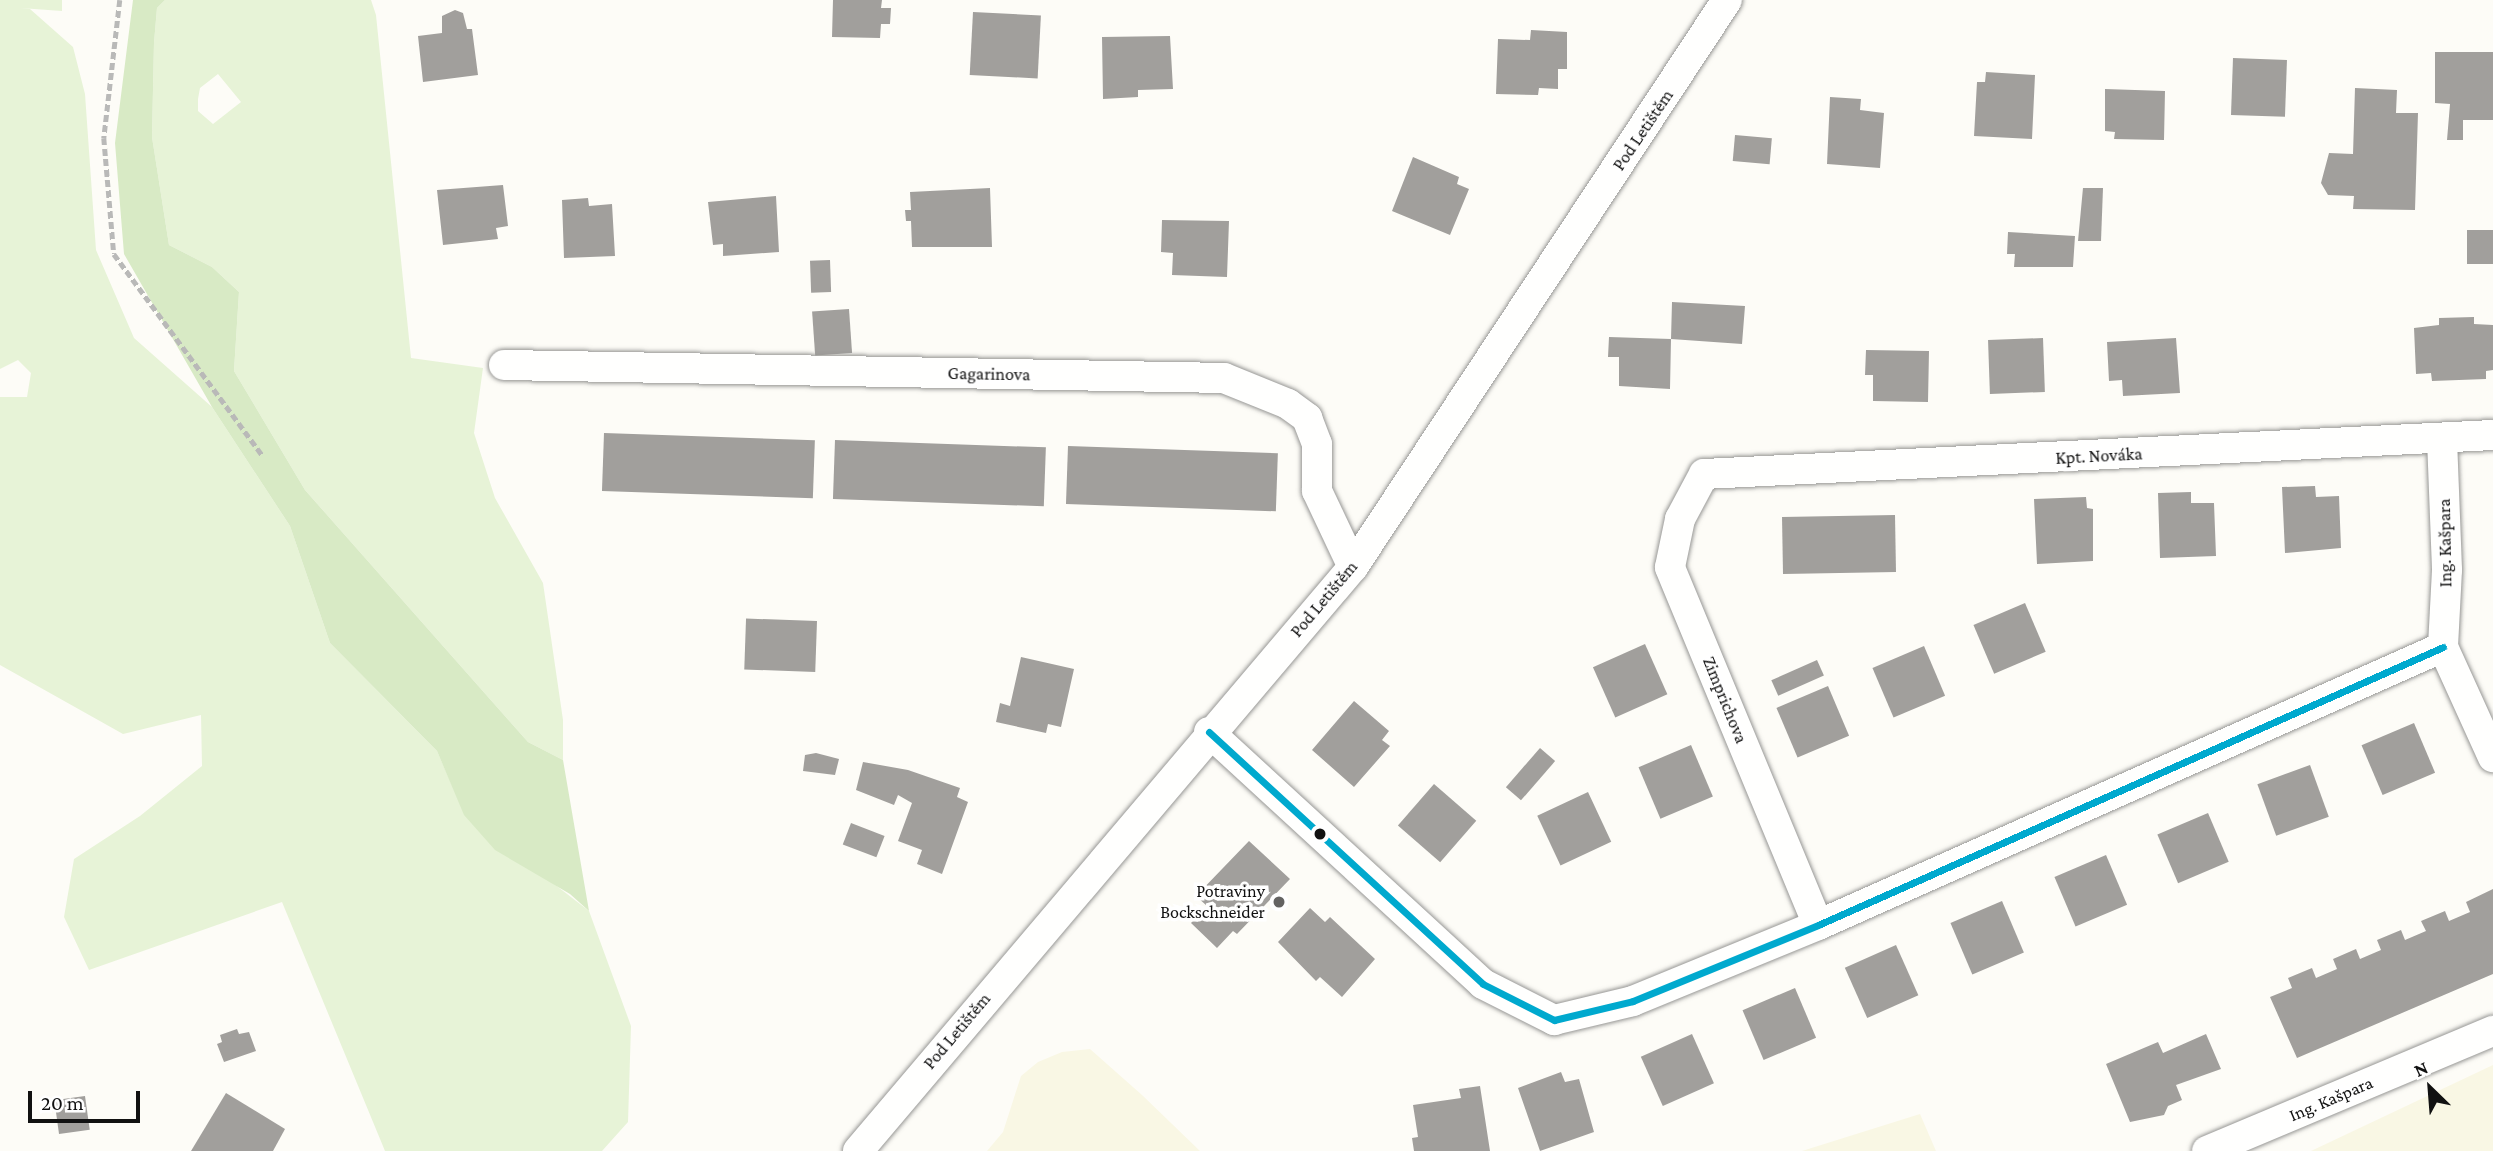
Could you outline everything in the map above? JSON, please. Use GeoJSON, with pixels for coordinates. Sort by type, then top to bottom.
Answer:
{"type":"FeatureCollection","features":[{"type":"Feature","properties":{"kind":"street","name":"Pod Letištěm"},"geometry":{"type":"LineString","coordinates":[[858,1151],[1209,732],[1353,566],[1727,0]]}},
{"type":"Feature","properties":{"kind":"street","name":"Gagarinova"},"geometry":{"type":"LineString","coordinates":[[504,365],[1224,378],[1288,404],[1307,418],[1317,444],[1317,491],[1353,566]]}},
{"type":"Feature","properties":{"kind":"street","name":"Kpt. Nováka"},"geometry":{"type":"LineString","coordinates":[[1704,474],[2493,435]]}},
{"type":"Feature","properties":{"kind":"street","name":"Ing. Kašpara"},"geometry":{"type":"LineString","coordinates":[[2442,439],[2447,570],[2442,647],[2493,757]]}},
{"type":"Feature","properties":{"kind":"street","name":"Zimprichova"},"geometry":{"type":"LineString","coordinates":[[1704,474],[1680,519],[1670,567],[1818,925]]}},
{"type":"Feature","properties":{"kind":"street"},"geometry":{"type":"LineString","coordinates":[[1209,732],[1483,984],[1554,1020],[1633,1001],[1818,925],[2442,647]]}},
{"type":"Feature","properties":{"kind":"street","name":"Ing. Kašpara"},"geometry":{"type":"LineString","coordinates":[[2207,1151],[2493,1031]]}},
{"type":"Feature","properties":{"kind":"path"},"geometry":{"type":"LineString","coordinates":[[120,0],[104,138],[114,254],[263,456]]}},
{"type":"Feature","properties":{"kind":"shaded area"},"geometry":{"type":"Polygon","coordinates":[[[1090,1049],[1200,1151],[987,1151],[1003,1132],[1021,1076],[1038,1062],[1062,1052],[1090,1049]]]}},
{"type":"Feature","properties":{"kind":"shaded area"},"geometry":{"type":"Polygon","coordinates":[[[2493,1065],[2493,1151],[2311,1151],[2493,1065]]]}},
{"type":"Feature","properties":{"kind":"shaded area"},"geometry":{"type":"Polygon","coordinates":[[[1920,1114],[1936,1151],[1802,1151],[1920,1114]]]}},
{"type":"Feature","properties":{"kind":"green space"},"geometry":{"type":"Polygon","coordinates":[[[0,0],[62,0],[62,11],[20,8],[30,9],[73,47],[85,94],[96,250],[134,338],[212,407],[290,526],[330,643],[437,751],[465,815],[589,911],[631,1026],[628,1122],[602,1151],[385,1151],[282,902],[89,970],[64,917],[74,859],[140,816],[202,766],[201,715],[123,734],[0,665],[0,397],[27,397],[31,373],[18,360],[0,369],[0,0]]]}},
{"type":"Feature","properties":{"kind":"green space"},"geometry":{"type":"Polygon","coordinates":[[[133,0],[165,0],[157,8],[152,137],[169,245],[212,267],[239,292],[234,371],[305,490],[528,742],[563,760],[589,911],[570,894],[495,850],[464,815],[437,751],[330,643],[290,526],[212,407],[124,254],[115,143],[133,0]]]}},
{"type":"Feature","properties":{"kind":"green space"},"geometry":{"type":"Polygon","coordinates":[[[165,0],[371,0],[376,15],[411,358],[483,368],[474,433],[495,498],[543,583],[563,720],[563,760],[528,742],[305,490],[234,371],[239,292],[212,267],[169,245],[152,137],[157,8],[165,0]],[[218,74],[200,88],[198,111],[213,124],[241,102],[218,74]]]}},
{"type":"Feature","properties":{"kind":"building"},"geometry":{"type":"Polygon","coordinates":[[[833,0],[882,0],[881,8],[891,8],[890,24],[881,24],[880,38],[832,37],[833,0]]]}},
{"type":"Feature","properties":{"kind":"building"},"geometry":{"type":"Polygon","coordinates":[[[455,10],[463,13],[467,29],[472,29],[478,75],[423,82],[418,36],[442,33],[442,16],[455,10]]]}},
{"type":"Feature","properties":{"kind":"building"},"geometry":{"type":"Polygon","coordinates":[[[973,12],[1041,16],[1038,78],[970,75],[973,12]]]}},
{"type":"Feature","properties":{"kind":"building"},"geometry":{"type":"Polygon","coordinates":[[[1531,30],[1567,32],[1567,69],[1558,69],[1558,89],[1539,88],[1538,95],[1496,94],[1498,39],[1530,40],[1531,30]]]}},
{"type":"Feature","properties":{"kind":"building"},"geometry":{"type":"Polygon","coordinates":[[[1170,36],[1173,89],[1138,90],[1138,97],[1103,99],[1102,37],[1170,36]]]}},
{"type":"Feature","properties":{"kind":"building"},"geometry":{"type":"Polygon","coordinates":[[[2435,52],[2493,52],[2493,120],[2463,120],[2463,140],[2447,140],[2450,104],[2435,103],[2435,52]]]}},
{"type":"Feature","properties":{"kind":"building"},"geometry":{"type":"Polygon","coordinates":[[[2233,58],[2287,60],[2285,117],[2231,115],[2233,58]]]}},
{"type":"Feature","properties":{"kind":"building"},"geometry":{"type":"Polygon","coordinates":[[[1986,72],[2035,75],[2032,139],[1974,136],[1977,82],[1985,82],[1986,72]]]}},
{"type":"Feature","properties":{"kind":"building"},"geometry":{"type":"Polygon","coordinates":[[[2355,88],[2397,90],[2396,113],[2418,113],[2415,210],[2353,209],[2354,196],[2328,195],[2321,183],[2329,153],[2353,154],[2355,88]]]}},
{"type":"Feature","properties":{"kind":"building"},"geometry":{"type":"Polygon","coordinates":[[[2105,89],[2165,91],[2164,140],[2114,139],[2115,132],[2105,131],[2105,89]]]}},
{"type":"Feature","properties":{"kind":"building"},"geometry":{"type":"Polygon","coordinates":[[[1830,97],[1861,99],[1860,110],[1884,113],[1880,168],[1827,164],[1830,97]]]}},
{"type":"Feature","properties":{"kind":"building"},"geometry":{"type":"Polygon","coordinates":[[[1735,135],[1772,138],[1770,164],[1733,161],[1735,135]]]}},
{"type":"Feature","properties":{"kind":"building"},"geometry":{"type":"Polygon","coordinates":[[[1413,157],[1459,177],[1457,184],[1469,189],[1450,235],[1392,211],[1413,157]]]}},
{"type":"Feature","properties":{"kind":"building"},"geometry":{"type":"Polygon","coordinates":[[[503,185],[508,226],[496,228],[498,239],[443,245],[437,190],[503,185]]]}},
{"type":"Feature","properties":{"kind":"building"},"geometry":{"type":"Polygon","coordinates":[[[990,188],[992,247],[912,247],[911,221],[906,221],[905,210],[911,210],[910,192],[990,188]]]}},
{"type":"Feature","properties":{"kind":"building"},"geometry":{"type":"Polygon","coordinates":[[[2083,188],[2103,188],[2101,241],[2078,241],[2083,188]]]}},
{"type":"Feature","properties":{"kind":"building"},"geometry":{"type":"Polygon","coordinates":[[[776,196],[779,252],[723,256],[723,244],[713,245],[708,202],[776,196]]]}},
{"type":"Feature","properties":{"kind":"building"},"geometry":{"type":"Polygon","coordinates":[[[588,198],[589,206],[612,204],[615,256],[564,258],[562,200],[588,198]]]}},
{"type":"Feature","properties":{"kind":"building"},"geometry":{"type":"Polygon","coordinates":[[[1162,220],[1229,221],[1227,277],[1172,275],[1173,253],[1161,252],[1162,220]]]}},
{"type":"Feature","properties":{"kind":"building"},"geometry":{"type":"Polygon","coordinates":[[[2467,230],[2493,230],[2493,264],[2467,264],[2467,230]]]}},
{"type":"Feature","properties":{"kind":"building"},"geometry":{"type":"Polygon","coordinates":[[[2008,232],[2075,236],[2073,267],[2014,267],[2015,254],[2007,254],[2008,232]]]}},
{"type":"Feature","properties":{"kind":"building"},"geometry":{"type":"Polygon","coordinates":[[[830,260],[831,292],[811,293],[810,261],[830,260]]]}},
{"type":"Feature","properties":{"kind":"building"},"geometry":{"type":"Polygon","coordinates":[[[1672,302],[1745,306],[1742,344],[1671,339],[1672,302]]]}},
{"type":"Feature","properties":{"kind":"building"},"geometry":{"type":"Polygon","coordinates":[[[849,309],[852,353],[815,355],[812,312],[849,309]]]}},
{"type":"Feature","properties":{"kind":"building"},"geometry":{"type":"Polygon","coordinates":[[[2474,317],[2474,324],[2493,325],[2493,370],[2486,371],[2486,379],[2432,381],[2431,373],[2416,374],[2414,328],[2439,325],[2439,318],[2474,317]]]}},
{"type":"Feature","properties":{"kind":"building"},"geometry":{"type":"Polygon","coordinates":[[[1609,337],[1671,339],[1670,389],[1619,386],[1619,357],[1608,357],[1609,337]]]}},
{"type":"Feature","properties":{"kind":"building"},"geometry":{"type":"Polygon","coordinates":[[[2043,338],[2045,392],[1990,394],[1988,340],[2043,338]]]}},
{"type":"Feature","properties":{"kind":"building"},"geometry":{"type":"Polygon","coordinates":[[[2176,338],[2180,393],[2123,396],[2122,380],[2109,381],[2107,342],[2176,338]]]}},
{"type":"Feature","properties":{"kind":"building"},"geometry":{"type":"Polygon","coordinates":[[[1866,350],[1929,351],[1928,402],[1873,401],[1873,375],[1865,375],[1866,350]]]}},
{"type":"Feature","properties":{"kind":"building"},"geometry":{"type":"Polygon","coordinates":[[[604,433],[815,440],[813,498],[602,491],[604,433]]]}},
{"type":"Feature","properties":{"kind":"building"},"geometry":{"type":"Polygon","coordinates":[[[835,440],[1046,447],[1044,506],[833,499],[835,440]]]}},
{"type":"Feature","properties":{"kind":"building"},"geometry":{"type":"Polygon","coordinates":[[[1068,446],[1278,453],[1276,511],[1066,504],[1068,446]]]}},
{"type":"Feature","properties":{"kind":"building"},"geometry":{"type":"Polygon","coordinates":[[[2315,486],[2316,497],[2339,496],[2341,548],[2285,553],[2282,487],[2315,486]]]}},
{"type":"Feature","properties":{"kind":"building"},"geometry":{"type":"Polygon","coordinates":[[[2191,492],[2191,503],[2214,503],[2216,556],[2160,558],[2158,493],[2191,492]]]}},
{"type":"Feature","properties":{"kind":"building"},"geometry":{"type":"Polygon","coordinates":[[[2086,497],[2087,508],[2093,509],[2093,561],[2037,564],[2034,499],[2086,497]]]}},
{"type":"Feature","properties":{"kind":"building"},"geometry":{"type":"Polygon","coordinates":[[[1895,515],[1896,572],[1783,574],[1782,517],[1895,515]]]}},
{"type":"Feature","properties":{"kind":"building"},"geometry":{"type":"Polygon","coordinates":[[[2025,603],[2046,652],[1994,674],[1973,625],[2025,603]]]}},
{"type":"Feature","properties":{"kind":"building"},"geometry":{"type":"Polygon","coordinates":[[[746,619],[817,621],[815,672],[744,669],[746,619]]]}},
{"type":"Feature","properties":{"kind":"building"},"geometry":{"type":"Polygon","coordinates":[[[1645,644],[1667,694],[1615,717],[1593,667],[1645,644]]]}},
{"type":"Feature","properties":{"kind":"building"},"geometry":{"type":"Polygon","coordinates":[[[1924,646],[1945,696],[1894,718],[1872,668],[1924,646]]]}},
{"type":"Feature","properties":{"kind":"building"},"geometry":{"type":"Polygon","coordinates":[[[1021,657],[1074,669],[1061,727],[1048,724],[1046,733],[996,722],[1000,703],[1010,706],[1021,657]]]}},
{"type":"Feature","properties":{"kind":"building"},"geometry":{"type":"Polygon","coordinates":[[[1817,660],[1824,676],[1778,696],[1771,680],[1817,660]]]}},
{"type":"Feature","properties":{"kind":"building"},"geometry":{"type":"Polygon","coordinates":[[[1828,686],[1849,736],[1798,758],[1776,708],[1828,686]]]}},
{"type":"Feature","properties":{"kind":"building"},"geometry":{"type":"Polygon","coordinates":[[[1354,701],[1389,731],[1382,740],[1390,746],[1354,787],[1312,750],[1354,701]]]}},
{"type":"Feature","properties":{"kind":"building"},"geometry":{"type":"Polygon","coordinates":[[[2414,723],[2435,773],[2383,795],[2362,745],[2414,723]]]}},
{"type":"Feature","properties":{"kind":"building"},"geometry":{"type":"Polygon","coordinates":[[[1691,745],[1713,797],[1660,819],[1639,767],[1691,745]]]}},
{"type":"Feature","properties":{"kind":"building"},"geometry":{"type":"Polygon","coordinates":[[[1540,748],[1555,761],[1521,800],[1506,787],[1540,748]]]}},
{"type":"Feature","properties":{"kind":"building"},"geometry":{"type":"Polygon","coordinates":[[[816,753],[839,759],[835,775],[803,771],[805,755],[816,753]]]}},
{"type":"Feature","properties":{"kind":"building"},"geometry":{"type":"Polygon","coordinates":[[[863,762],[908,770],[960,788],[957,797],[968,802],[942,874],[917,864],[922,850],[898,841],[912,803],[898,795],[894,805],[856,790],[863,762]]]}},
{"type":"Feature","properties":{"kind":"building"},"geometry":{"type":"Polygon","coordinates":[[[2310,765],[2329,817],[2276,836],[2257,784],[2310,765]]]}},
{"type":"Feature","properties":{"kind":"building"},"geometry":{"type":"Polygon","coordinates":[[[1434,784],[1476,821],[1440,862],[1398,826],[1434,784]]]}},
{"type":"Feature","properties":{"kind":"building"},"geometry":{"type":"Polygon","coordinates":[[[1588,792],[1611,842],[1560,866],[1537,816],[1588,792]]]}},
{"type":"Feature","properties":{"kind":"building"},"geometry":{"type":"Polygon","coordinates":[[[2208,813],[2229,862],[2178,883],[2157,834],[2208,813]]]}},
{"type":"Feature","properties":{"kind":"building"},"geometry":{"type":"Polygon","coordinates":[[[851,823],[885,836],[876,857],[843,844],[851,823]]]}},
{"type":"Feature","properties":{"kind":"building"},"geometry":{"type":"Polygon","coordinates":[[[1249,841],[1290,879],[1237,934],[1233,931],[1217,948],[1191,923],[1207,906],[1196,896],[1249,841]]]}},
{"type":"Feature","properties":{"kind":"building"},"geometry":{"type":"Polygon","coordinates":[[[2106,855],[2127,905],[2076,927],[2054,877],[2106,855]]]}},
{"type":"Feature","properties":{"kind":"building"},"geometry":{"type":"Polygon","coordinates":[[[2493,889],[2493,974],[2297,1058],[2270,997],[2292,988],[2288,978],[2312,968],[2316,978],[2337,969],[2333,959],[2356,949],[2360,959],[2381,950],[2377,940],[2401,930],[2405,940],[2426,931],[2421,921],[2445,911],[2449,921],[2470,912],[2466,902],[2493,889]]]}},
{"type":"Feature","properties":{"kind":"building"},"geometry":{"type":"Polygon","coordinates":[[[2002,901],[2024,953],[1972,974],[1950,923],[2002,901]]]}},
{"type":"Feature","properties":{"kind":"building"},"geometry":{"type":"Polygon","coordinates":[[[1310,908],[1325,922],[1330,917],[1375,959],[1342,997],[1320,977],[1316,981],[1278,942],[1310,908]]]}},
{"type":"Feature","properties":{"kind":"building"},"geometry":{"type":"Polygon","coordinates":[[[1896,945],[1918,995],[1867,1018],[1845,968],[1896,945]]]}},
{"type":"Feature","properties":{"kind":"building"},"geometry":{"type":"Polygon","coordinates":[[[1795,988],[1816,1038],[1764,1060],[1743,1010],[1795,988]]]}},
{"type":"Feature","properties":{"kind":"building"},"geometry":{"type":"Polygon","coordinates":[[[237,1029],[239,1034],[249,1032],[256,1051],[224,1062],[217,1044],[222,1042],[220,1035],[237,1029]]]}},
{"type":"Feature","properties":{"kind":"building"},"geometry":{"type":"Polygon","coordinates":[[[1692,1034],[1714,1083],[1663,1106],[1641,1057],[1692,1034]]]}},
{"type":"Feature","properties":{"kind":"building"},"geometry":{"type":"Polygon","coordinates":[[[2206,1034],[2221,1069],[2176,1085],[2182,1100],[2168,1106],[2164,1115],[2130,1122],[2106,1064],[2158,1042],[2163,1053],[2206,1034]]]}},
{"type":"Feature","properties":{"kind":"building"},"geometry":{"type":"Polygon","coordinates":[[[1561,1072],[1565,1082],[1579,1079],[1594,1132],[1540,1151],[1518,1088],[1561,1072]]]}},
{"type":"Feature","properties":{"kind":"building"},"geometry":{"type":"Polygon","coordinates":[[[1480,1086],[1490,1151],[1414,1151],[1412,1138],[1418,1137],[1413,1105],[1461,1098],[1459,1089],[1480,1086]]]}},
{"type":"Feature","properties":{"kind":"building"},"geometry":{"type":"Polygon","coordinates":[[[226,1093],[285,1129],[273,1151],[191,1151],[226,1093]]]}},
{"type":"Feature","properties":{"kind":"building"},"geometry":{"type":"Polygon","coordinates":[[[85,1096],[90,1130],[59,1134],[54,1100],[85,1096]]]}},
{"type":"Feature","properties":{"kind":"transit line"},"geometry":{"type":"LineString","coordinates":[[1209,732],[1483,984],[1554,1020],[1633,1001],[1818,925],[2443,647]]}},
{"type":"Feature","properties":{"kind":"place","name":"Potraviny Bockschneider"},"geometry":{"type":"Point","coordinates":[1279,902]}}]}
